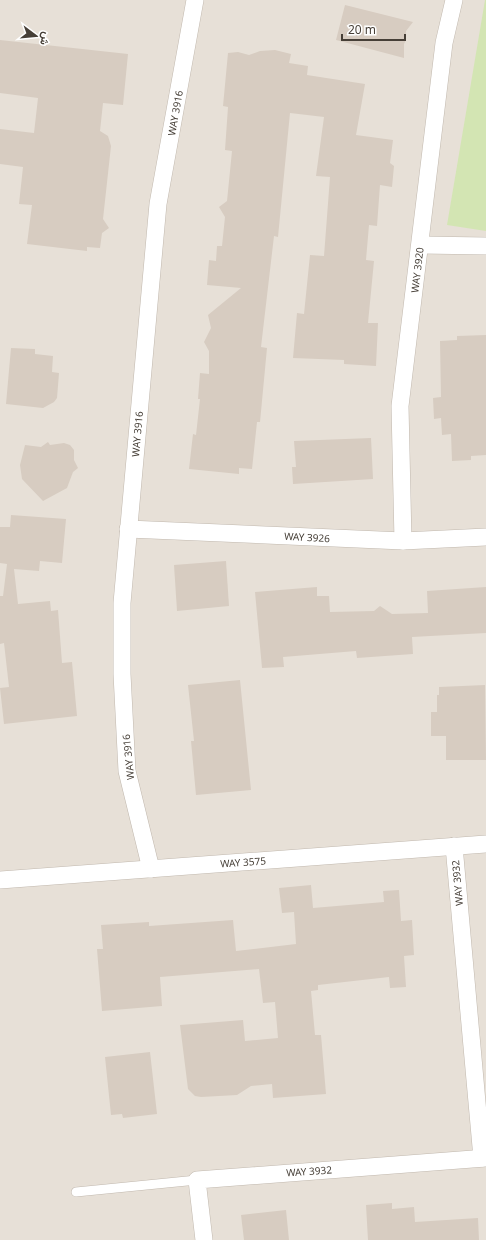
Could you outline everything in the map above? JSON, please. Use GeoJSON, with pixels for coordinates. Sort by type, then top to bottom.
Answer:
{"type":"FeatureCollection","features":[{"type":"Feature","properties":{"kind":"street","name":"WAY 3916"},"geometry":{"type":"LineString","coordinates":[[151,869],[128,771],[122,658],[122,603],[158,204],[195,0]]}},
{"type":"Feature","properties":{"kind":"street","name":"WAY 3920"},"geometry":{"type":"LineString","coordinates":[[403,541],[400,406],[444,43],[454,0]]}},
{"type":"Feature","properties":{"kind":"street"},"geometry":{"type":"LineString","coordinates":[[420,245],[486,246]]}},
{"type":"Feature","properties":{"kind":"street","name":"WAY 3926"},"geometry":{"type":"LineString","coordinates":[[128,528],[403,541],[486,537]]}},
{"type":"Feature","properties":{"kind":"street","name":"WAY 3575"},"geometry":{"type":"LineString","coordinates":[[0,880],[486,844]]}},
{"type":"Feature","properties":{"kind":"street","name":"WAY 3932"},"geometry":{"type":"LineString","coordinates":[[197,1180],[484,1158],[454,846]]}},
{"type":"Feature","properties":{"kind":"street"},"geometry":{"type":"LineString","coordinates":[[197,1180],[204,1240]]}},
{"type":"Feature","properties":{"kind":"lane"},"geometry":{"type":"LineString","coordinates":[[76,1192],[197,1180]]}},
{"type":"Feature","properties":{"kind":"shaded area"},"geometry":{"type":"Polygon","coordinates":[[[0,0],[486,0],[486,1240],[0,1240],[0,0]]]}},
{"type":"Feature","properties":{"kind":"green space"},"geometry":{"type":"Polygon","coordinates":[[[486,0],[486,231],[447,225],[486,0]]]}},
{"type":"Feature","properties":{"kind":"building"},"geometry":{"type":"Polygon","coordinates":[[[345,5],[413,22],[406,31],[404,58],[336,40],[345,5]]]}},
{"type":"Feature","properties":{"kind":"building"},"geometry":{"type":"Polygon","coordinates":[[[0,40],[128,54],[123,105],[103,103],[100,131],[108,136],[111,146],[103,219],[109,228],[102,233],[100,248],[87,247],[87,251],[27,244],[32,205],[19,204],[23,167],[0,164],[0,129],[34,133],[38,98],[0,93],[0,40]]]}},
{"type":"Feature","properties":{"kind":"building"},"geometry":{"type":"Polygon","coordinates":[[[275,50],[291,54],[289,63],[308,66],[307,75],[365,84],[356,135],[393,140],[390,163],[394,166],[392,187],[380,185],[377,226],[369,225],[366,260],[374,261],[368,323],[378,323],[376,366],[344,364],[344,360],[293,358],[297,313],[304,314],[310,255],[324,256],[330,177],[316,176],[324,117],[290,113],[278,237],[274,236],[261,347],[267,348],[260,422],[257,422],[252,469],[239,468],[239,474],[189,469],[193,434],[196,435],[200,399],[198,399],[200,373],[209,374],[209,351],[204,342],[211,328],[208,315],[241,288],[207,285],[209,260],[216,261],[217,246],[222,246],[225,217],[219,207],[227,201],[232,151],[225,150],[228,107],[223,106],[228,53],[238,52],[249,55],[260,51],[275,50]]]}},
{"type":"Feature","properties":{"kind":"building"},"geometry":{"type":"Polygon","coordinates":[[[486,335],[486,455],[471,456],[471,460],[452,461],[451,434],[442,435],[441,418],[434,419],[433,398],[441,397],[440,341],[457,340],[457,336],[486,335]]]}},
{"type":"Feature","properties":{"kind":"building"},"geometry":{"type":"Polygon","coordinates":[[[11,348],[35,349],[35,354],[53,356],[52,372],[59,373],[57,398],[54,402],[43,408],[6,404],[11,348]]]}},
{"type":"Feature","properties":{"kind":"building"},"geometry":{"type":"Polygon","coordinates":[[[371,438],[373,479],[293,484],[292,467],[296,467],[294,441],[371,438]]]}},
{"type":"Feature","properties":{"kind":"building"},"geometry":{"type":"Polygon","coordinates":[[[48,442],[50,445],[64,443],[70,445],[74,450],[74,460],[78,468],[73,472],[67,488],[43,501],[22,479],[20,465],[25,445],[41,447],[48,442]]]}},
{"type":"Feature","properties":{"kind":"building"},"geometry":{"type":"Polygon","coordinates":[[[11,515],[66,519],[62,563],[40,561],[39,571],[14,569],[18,604],[50,601],[51,611],[58,610],[62,663],[72,662],[77,716],[4,724],[0,688],[9,687],[4,643],[0,644],[0,596],[3,596],[7,564],[0,563],[0,527],[10,527],[11,515]]]}},
{"type":"Feature","properties":{"kind":"building"},"geometry":{"type":"Polygon","coordinates":[[[226,561],[229,606],[177,611],[174,565],[226,561]]]}},
{"type":"Feature","properties":{"kind":"building"},"geometry":{"type":"Polygon","coordinates":[[[317,587],[317,596],[329,596],[330,612],[374,611],[380,606],[392,614],[428,613],[427,591],[486,587],[486,633],[412,637],[413,654],[357,658],[356,651],[283,657],[284,667],[262,668],[255,592],[317,587]]]}},
{"type":"Feature","properties":{"kind":"building"},"geometry":{"type":"Polygon","coordinates":[[[240,680],[251,790],[196,795],[191,741],[194,741],[188,685],[240,680]]]}},
{"type":"Feature","properties":{"kind":"building"},"geometry":{"type":"Polygon","coordinates":[[[485,685],[486,760],[446,760],[446,736],[431,736],[431,712],[437,712],[437,695],[439,695],[439,687],[485,685]]]}},
{"type":"Feature","properties":{"kind":"building"},"geometry":{"type":"Polygon","coordinates":[[[311,885],[313,908],[384,902],[383,891],[399,890],[401,921],[412,920],[414,955],[404,956],[406,987],[390,988],[389,977],[318,985],[318,990],[311,991],[315,1035],[321,1035],[326,1094],[273,1098],[272,1084],[251,1086],[237,1095],[201,1097],[195,1096],[188,1089],[180,1025],[243,1020],[245,1041],[278,1038],[275,1002],[263,1003],[259,969],[160,977],[162,1006],[102,1011],[97,949],[103,949],[101,925],[149,922],[149,926],[233,920],[236,951],[296,944],[294,912],[282,913],[279,888],[311,885]]]}},
{"type":"Feature","properties":{"kind":"building"},"geometry":{"type":"Polygon","coordinates":[[[150,1052],[157,1114],[123,1118],[122,1114],[111,1115],[105,1057],[150,1052]]]}},
{"type":"Feature","properties":{"kind":"building"},"geometry":{"type":"Polygon","coordinates":[[[392,1203],[392,1209],[414,1207],[415,1222],[478,1218],[479,1240],[368,1240],[366,1205],[392,1203]]]}},
{"type":"Feature","properties":{"kind":"building"},"geometry":{"type":"Polygon","coordinates":[[[286,1210],[289,1240],[244,1240],[241,1215],[286,1210]]]}}]}
